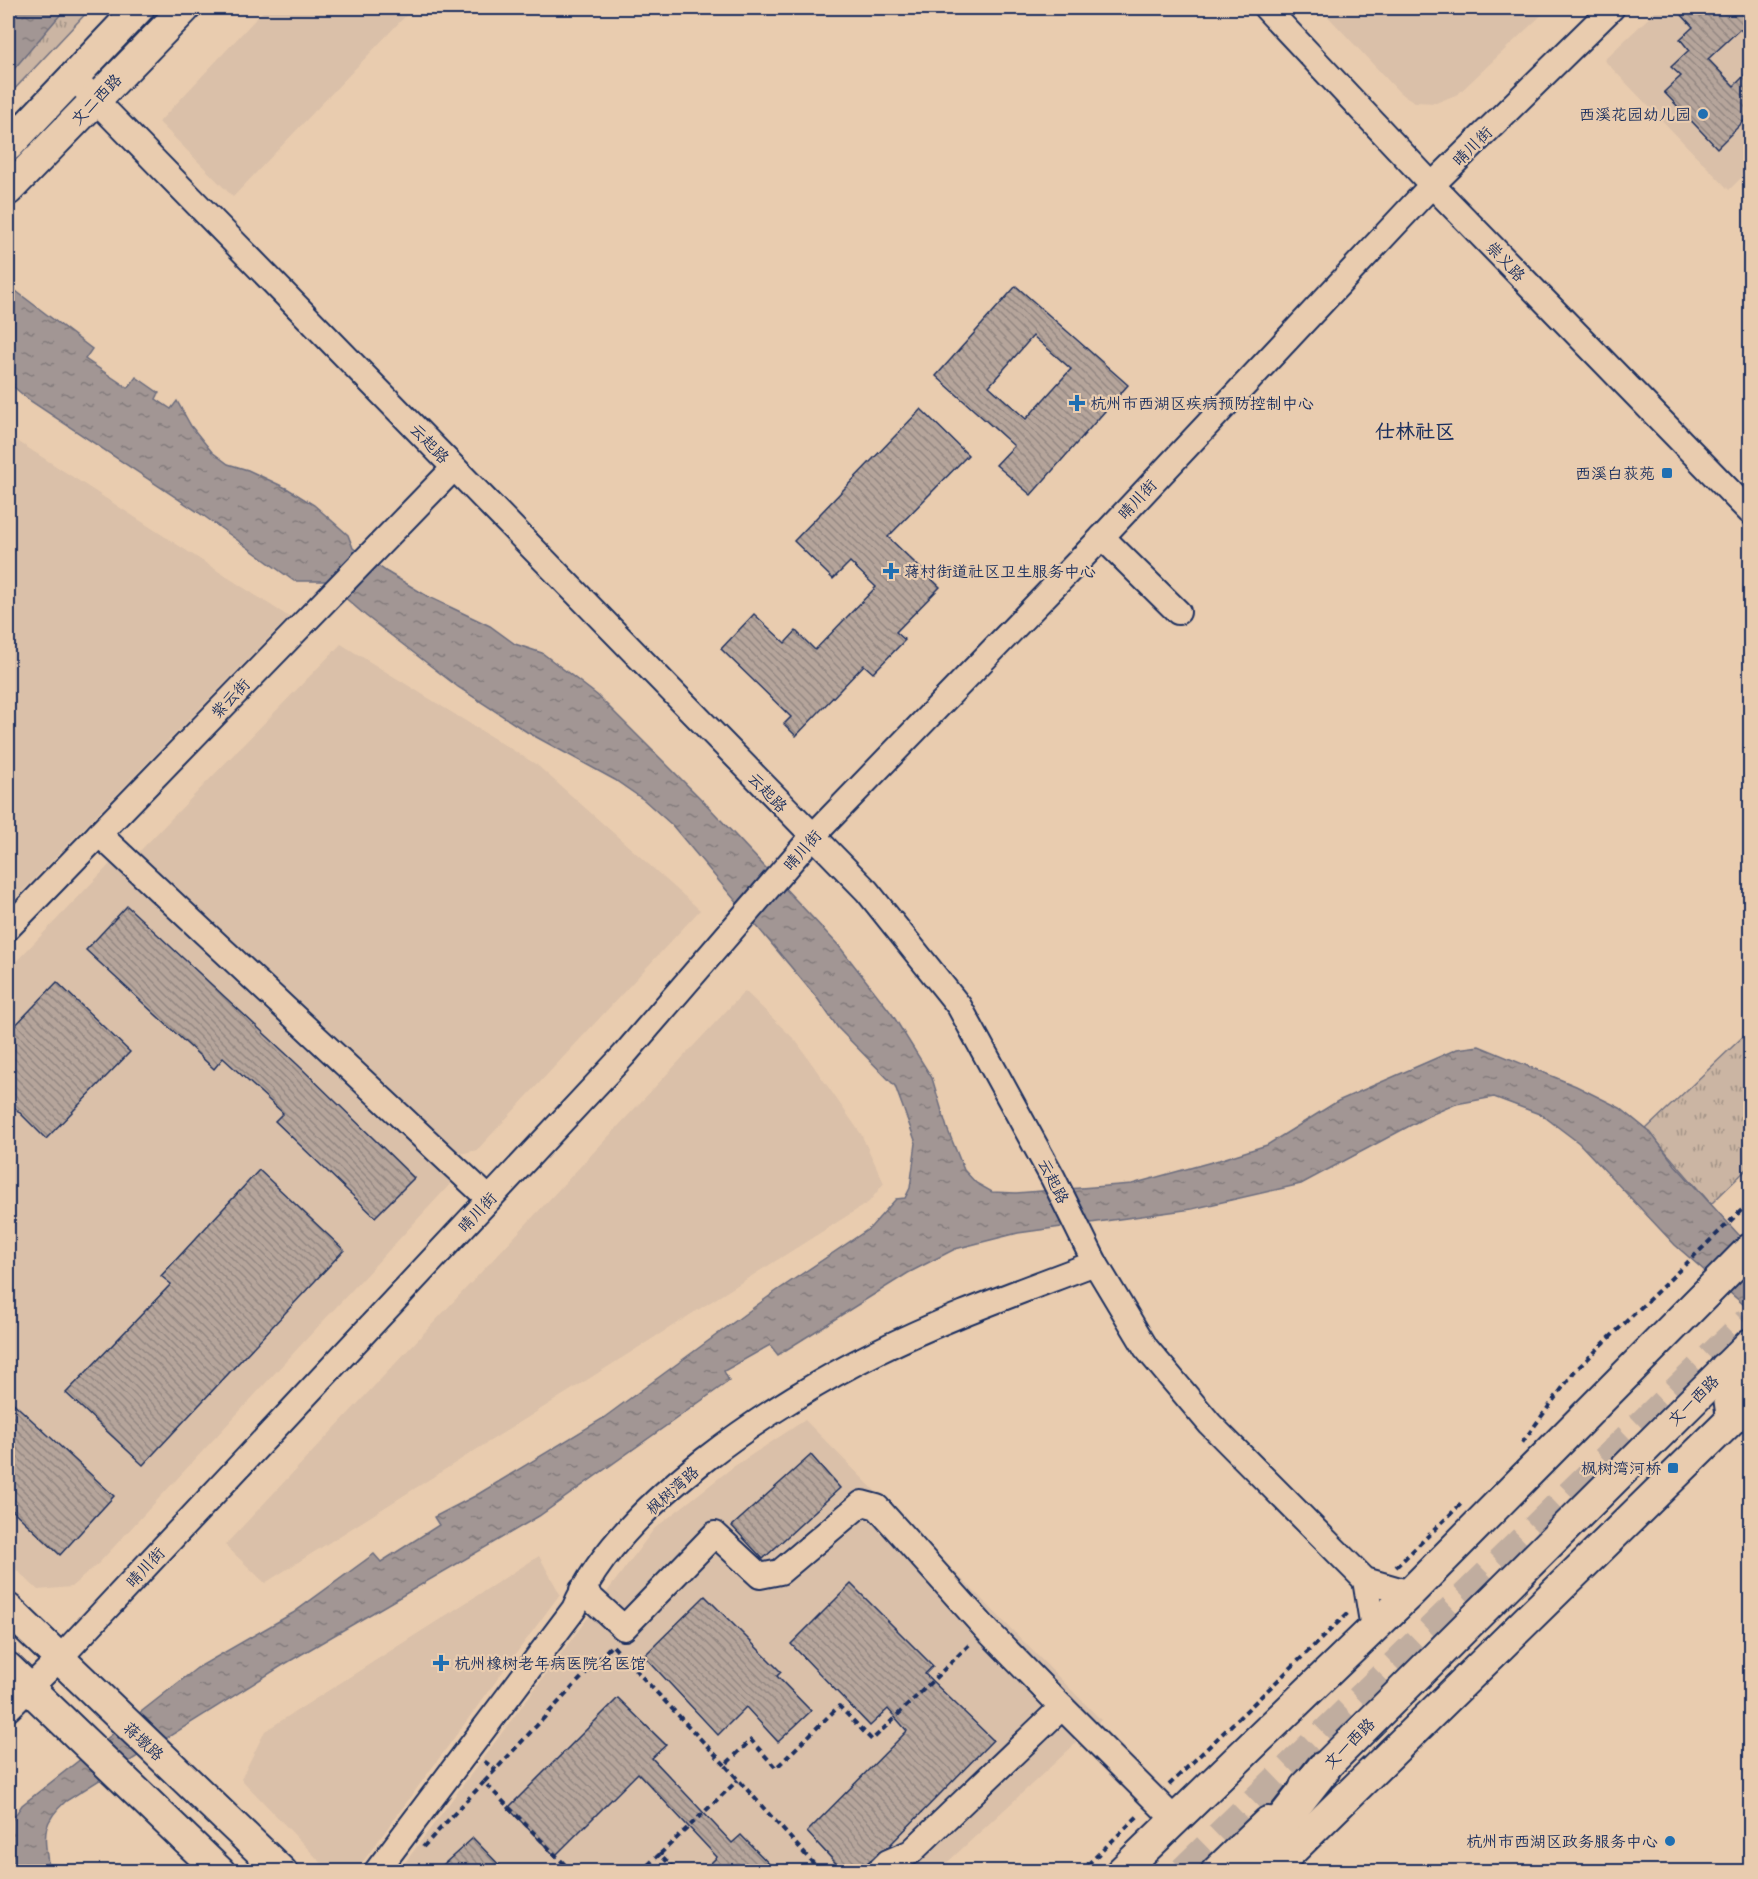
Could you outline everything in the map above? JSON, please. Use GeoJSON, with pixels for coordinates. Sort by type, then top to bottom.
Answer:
{"type":"FeatureCollection","features":[{"type":"Feature","properties":{"kind":"highway"},"geometry":{"type":"LineString","coordinates":[[1242,1872],[1323,1769]]}},
{"type":"Feature","properties":{"kind":"main road","name":"文二西路"},"geometry":{"type":"LineString","coordinates":[[8,146],[139,8]]}},
{"type":"Feature","properties":{"kind":"main road","name":"文二西路"},"geometry":{"type":"LineString","coordinates":[[8,190],[185,8]]}},
{"type":"Feature","properties":{"kind":"main road"},"geometry":{"type":"LineString","coordinates":[[1121,1872],[1410,1593],[1750,1249]]}},
{"type":"Feature","properties":{"kind":"main road"},"geometry":{"type":"LineString","coordinates":[[1725,1368],[1750,1344]]}},
{"type":"Feature","properties":{"kind":"main road","name":"文一西路"},"geometry":{"type":"LineString","coordinates":[[1216,1872],[1323,1769],[1725,1368]]}},
{"type":"Feature","properties":{"kind":"main road","name":"文一西路"},"geometry":{"type":"LineString","coordinates":[[1270,1872],[1731,1419],[1725,1368]]}},
{"type":"Feature","properties":{"kind":"main road"},"geometry":{"type":"LineString","coordinates":[[1415,1728],[1427,1701],[1488,1627],[1508,1585]]}},
{"type":"Feature","properties":{"kind":"main road","name":"蒋墩路"},"geometry":{"type":"LineString","coordinates":[[8,1609],[282,1872]]}},
{"type":"Feature","properties":{"kind":"main road"},"geometry":{"type":"LineString","coordinates":[[8,1668],[18,1699],[63,1722],[220,1872]]}},
{"type":"Feature","properties":{"kind":"street","name":"崇义路"},"geometry":{"type":"LineString","coordinates":[[1266,8],[1432,185],[1750,512]]}},
{"type":"Feature","properties":{"kind":"street","name":"晴川街"},"geometry":{"type":"LineString","coordinates":[[18,1699],[59,1659],[624,1055],[812,837],[1102,537],[1432,185],[1612,8]]}},
{"type":"Feature","properties":{"kind":"street","name":"云起路"},"geometry":{"type":"LineString","coordinates":[[74,78],[867,891],[959,1006],[1053,1178],[1095,1263],[1146,1348],[1210,1424],[1365,1580],[1410,1593]]}},
{"type":"Feature","properties":{"kind":"street","name":"紫云街"},"geometry":{"type":"LineString","coordinates":[[8,928],[454,468]]}},
{"type":"Feature","properties":{"kind":"street"},"geometry":{"type":"LineString","coordinates":[[1102,537],[1178,612]]}},
{"type":"Feature","properties":{"kind":"street"},"geometry":{"type":"LineString","coordinates":[[99,834],[489,1198]]}},
{"type":"Feature","properties":{"kind":"street","name":"枫树湾路"},"geometry":{"type":"LineString","coordinates":[[376,1872],[574,1609],[582,1590],[608,1551],[671,1487],[747,1429],[877,1352],[969,1312],[1095,1263]]}},
{"type":"Feature","properties":{"kind":"street"},"geometry":{"type":"LineString","coordinates":[[1725,1368],[1750,1395]]}},
{"type":"Feature","properties":{"kind":"street"},"geometry":{"type":"LineString","coordinates":[[582,1590],[624,1628],[715,1534],[760,1576],[780,1572],[862,1503],[878,1507],[986,1628],[1175,1820]]}},
{"type":"Feature","properties":{"kind":"street"},"geometry":{"type":"LineString","coordinates":[[1365,1580],[1373,1628]]}},
{"type":"Feature","properties":{"kind":"street"},"geometry":{"type":"LineString","coordinates":[[878,1872],[888,1862],[911,1852],[1062,1707]]}},
{"type":"Feature","properties":{"kind":"path"},"geometry":{"type":"LineString","coordinates":[[1681,1270],[1750,1202]]}},
{"type":"Feature","properties":{"kind":"path"},"geometry":{"type":"LineString","coordinates":[[724,1765],[751,1740],[776,1768],[839,1706],[872,1740],[986,1628]]}},
{"type":"Feature","properties":{"kind":"path"},"geometry":{"type":"LineString","coordinates":[[416,1855],[612,1645],[821,1872]]}},
{"type":"Feature","properties":{"kind":"path"},"geometry":{"type":"LineString","coordinates":[[640,1872],[738,1780]]}},
{"type":"Feature","properties":{"kind":"path"},"geometry":{"type":"LineString","coordinates":[[484,1782],[572,1872]]}},
{"type":"Feature","properties":{"kind":"path"},"geometry":{"type":"LineString","coordinates":[[660,1854],[677,1872]]}},
{"type":"Feature","properties":{"kind":"shaded area"},"geometry":{"type":"Polygon","coordinates":[[[266,8],[413,8],[233,197],[159,122],[266,8]]]}},
{"type":"Feature","properties":{"kind":"shaded area"},"geometry":{"type":"Polygon","coordinates":[[[1320,8],[1549,8],[1458,94],[1436,103],[1415,102],[1400,93],[1320,8]]]}},
{"type":"Feature","properties":{"kind":"shaded area","name":"西溪花园幼儿园"},"geometry":{"type":"Polygon","coordinates":[[[1659,8],[1750,8],[1750,169],[1729,190],[1604,60],[1659,8]]]}},
{"type":"Feature","properties":{"kind":"shaded area"},"geometry":{"type":"Polygon","coordinates":[[[8,435],[289,617],[8,906],[8,435]]]}},
{"type":"Feature","properties":{"kind":"shaded area"},"geometry":{"type":"Polygon","coordinates":[[[341,644],[537,765],[700,910],[477,1150],[460,1154],[136,855],[341,644]]]}},
{"type":"Feature","properties":{"kind":"shaded area"},"geometry":{"type":"Polygon","coordinates":[[[111,863],[127,873],[453,1181],[99,1563],[71,1587],[38,1590],[8,1562],[8,970],[111,863]]]}},
{"type":"Feature","properties":{"kind":"shaded area"},"geometry":{"type":"Polygon","coordinates":[[[745,991],[796,1041],[861,1134],[884,1183],[869,1202],[265,1583],[225,1545],[745,991]]]}},
{"type":"Feature","properties":{"kind":"shaded area"},"geometry":{"type":"Polygon","coordinates":[[[805,1420],[1101,1720],[938,1871],[398,1872],[654,1529],[733,1467],[805,1420]]]}},
{"type":"Feature","properties":{"kind":"shaded area","name":"杭州橡树老年病医院名医馆"},"geometry":{"type":"Polygon","coordinates":[[[539,1556],[560,1594],[356,1871],[329,1871],[241,1779],[265,1731],[539,1556]]]}},
{"type":"Feature","properties":{"kind":"green space"},"geometry":{"type":"Polygon","coordinates":[[[8,8],[91,8],[8,96],[8,8]]]}},
{"type":"Feature","properties":{"kind":"green space"},"geometry":{"type":"Polygon","coordinates":[[[1750,1030],[1750,1166],[1711,1204],[1646,1129],[1750,1030]]]}},
{"type":"Feature","properties":{"kind":"water"},"geometry":{"type":"Polygon","coordinates":[[[12,8],[66,8],[8,76],[8,13],[12,8]]]}},
{"type":"Feature","properties":{"kind":"water"},"geometry":{"type":"Polygon","coordinates":[[[8,285],[92,349],[85,359],[128,388],[136,377],[159,393],[156,399],[171,409],[177,401],[191,426],[212,452],[228,464],[248,470],[288,489],[314,505],[348,535],[353,548],[387,572],[427,596],[490,626],[515,644],[542,653],[597,695],[704,802],[839,946],[892,1014],[932,1078],[947,1128],[964,1170],[976,1183],[992,1192],[1016,1193],[1132,1184],[1267,1145],[1338,1101],[1457,1049],[1479,1046],[1576,1086],[1620,1108],[1651,1133],[1675,1165],[1750,1247],[1750,1310],[1675,1245],[1579,1143],[1542,1115],[1494,1097],[1456,1104],[1428,1116],[1301,1184],[1192,1209],[1018,1233],[955,1249],[908,1273],[778,1355],[770,1345],[724,1371],[729,1381],[539,1516],[283,1665],[66,1801],[51,1817],[46,1832],[49,1871],[8,1872],[8,1826],[22,1805],[197,1668],[293,1613],[374,1554],[381,1562],[439,1525],[434,1517],[475,1496],[602,1419],[775,1292],[870,1228],[896,1199],[905,1198],[910,1188],[916,1143],[895,1086],[838,1028],[817,998],[672,825],[644,800],[615,780],[527,732],[458,687],[366,616],[326,581],[294,581],[204,516],[29,400],[8,382],[8,285]]]}},
{"type":"Feature","properties":{"kind":"building"},"geometry":{"type":"Polygon","coordinates":[[[1691,8],[1750,8],[1750,40],[1740,29],[1708,59],[1734,86],[1750,70],[1750,115],[1717,148],[1664,92],[1681,76],[1671,67],[1689,50],[1680,39],[1693,27],[1682,15],[1691,8]]]}},
{"type":"Feature","properties":{"kind":"building","name":"杭州市西湖区疾病预防控制中心"},"geometry":{"type":"Polygon","coordinates":[[[1016,286],[1128,385],[1031,495],[996,465],[1014,446],[936,376],[1016,286]],[[1033,336],[989,386],[1026,419],[1071,369],[1033,336]]]}},
{"type":"Feature","properties":{"kind":"building","name":"蒋村街道社区卫生服务中心"},"geometry":{"type":"Polygon","coordinates":[[[921,409],[968,455],[888,537],[940,587],[896,632],[905,640],[873,673],[864,665],[796,736],[784,724],[791,717],[721,649],[754,614],[785,643],[796,631],[815,650],[876,587],[850,562],[833,579],[794,541],[921,409]]]}},
{"type":"Feature","properties":{"kind":"building"},"geometry":{"type":"Polygon","coordinates":[[[127,906],[298,1065],[414,1178],[375,1217],[275,1121],[283,1113],[223,1058],[214,1069],[86,950],[127,906]]]}},
{"type":"Feature","properties":{"kind":"building"},"geometry":{"type":"Polygon","coordinates":[[[57,982],[130,1052],[46,1139],[8,1101],[8,1033],[57,982]]]}},
{"type":"Feature","properties":{"kind":"building"},"geometry":{"type":"Polygon","coordinates":[[[259,1170],[344,1250],[143,1465],[66,1393],[171,1284],[161,1276],[259,1170]]]}},
{"type":"Feature","properties":{"kind":"building"},"geometry":{"type":"Polygon","coordinates":[[[8,1398],[114,1496],[60,1555],[8,1506],[8,1398]]]}},
{"type":"Feature","properties":{"kind":"building"},"geometry":{"type":"Polygon","coordinates":[[[811,1455],[840,1488],[763,1559],[732,1526],[811,1455]]]}},
{"type":"Feature","properties":{"kind":"building"},"geometry":{"type":"Polygon","coordinates":[[[851,1584],[933,1666],[925,1674],[993,1740],[888,1847],[868,1862],[863,1872],[844,1872],[807,1832],[907,1731],[888,1709],[870,1726],[791,1644],[851,1584]]]}},
{"type":"Feature","properties":{"kind":"building"},"geometry":{"type":"Polygon","coordinates":[[[705,1596],[781,1672],[777,1676],[811,1711],[778,1742],[746,1707],[718,1735],[644,1656],[705,1596]]]}},
{"type":"Feature","properties":{"kind":"building"},"geometry":{"type":"Polygon","coordinates":[[[618,1698],[666,1745],[652,1758],[732,1843],[741,1835],[777,1872],[702,1872],[717,1857],[638,1773],[555,1856],[508,1808],[618,1698]]]}},
{"type":"Feature","properties":{"kind":"building"},"geometry":{"type":"Polygon","coordinates":[[[473,1838],[506,1872],[435,1872],[473,1838]]]}},
{"type":"Feature","properties":{"kind":"tunnel"},"geometry":{"type":"LineString","coordinates":[[1185,1872],[1750,1322]]}},
{"type":"Feature","properties":{"kind":"place","name":"西溪花园幼儿园"},"geometry":{"type":"Point","coordinates":[1703,114]}},
{"type":"Feature","properties":{"kind":"place","name":"杭州市西湖区疾病预防控制中心"},"geometry":{"type":"Point","coordinates":[1077,403]}},
{"type":"Feature","properties":{"kind":"place","name":"西溪白荻苑"},"geometry":{"type":"Point","coordinates":[1667,473]}},
{"type":"Feature","properties":{"kind":"place","name":"蒋村街道社区卫生服务中心"},"geometry":{"type":"Point","coordinates":[891,571]}},
{"type":"Feature","properties":{"kind":"place","name":"枫树湾河桥"},"geometry":{"type":"Point","coordinates":[1673,1468]}},
{"type":"Feature","properties":{"kind":"place","name":"杭州橡树老年病医院名医馆"},"geometry":{"type":"Point","coordinates":[441,1663]}},
{"type":"Feature","properties":{"kind":"place","name":"杭州市西湖区政务服务中心"},"geometry":{"type":"Point","coordinates":[1670,1841]}},
{"type":"Feature","properties":{"kind":"district","name":"仕林社区"},"geometry":{"type":"Point","coordinates":[1415,431]}}]}
